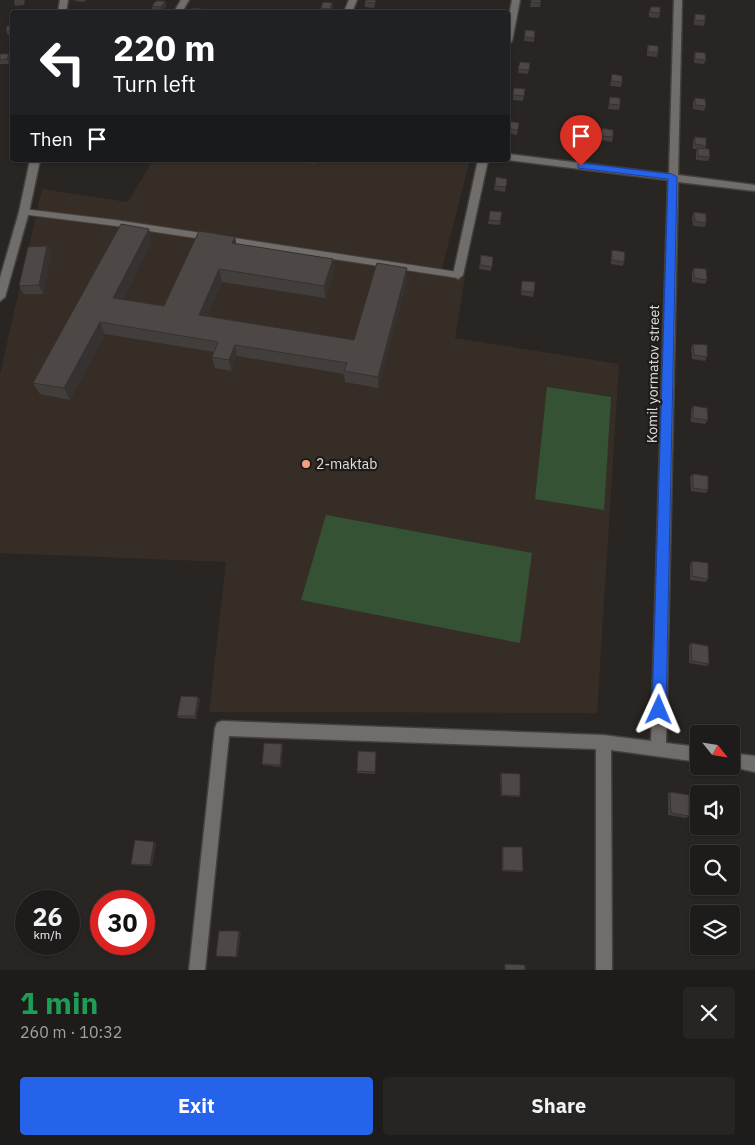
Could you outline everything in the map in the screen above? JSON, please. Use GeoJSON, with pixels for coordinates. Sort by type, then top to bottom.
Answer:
{"type":"FeatureCollection","features":[{"type":"Feature","properties":{"kind":"street"},"geometry":{"type":"LineString","coordinates":[[510,32],[516,0]]}},
{"type":"Feature","properties":{"kind":"street","name":"Komil yormatov street"},"geometry":{"type":"LineString","coordinates":[[658,749],[678,0]]}},
{"type":"Feature","properties":{"kind":"street"},"geometry":{"type":"LineString","coordinates":[[510,157],[755,188]]}},
{"type":"Feature","properties":{"kind":"street"},"geometry":{"type":"LineString","coordinates":[[0,297],[24,212],[35,162]]}},
{"type":"Feature","properties":{"kind":"street"},"geometry":{"type":"LineString","coordinates":[[458,275],[483,162]]}},
{"type":"Feature","properties":{"kind":"street"},"geometry":{"type":"LineString","coordinates":[[197,970],[222,728],[603,742],[690,754]]}},
{"type":"Feature","properties":{"kind":"street"},"geometry":{"type":"LineString","coordinates":[[603,742],[604,970]]}},
{"type":"Feature","properties":{"kind":"street"},"geometry":{"type":"LineString","coordinates":[[740,762],[755,764]]}},
{"type":"Feature","properties":{"kind":"lane"},"geometry":{"type":"LineString","coordinates":[[24,212],[116,223],[458,275]]}},
{"type":"Feature","properties":{"kind":"shaded area","name":"2-maktab"},"geometry":{"type":"Polygon","coordinates":[[[152,162],[469,162],[440,276],[465,277],[455,338],[619,364],[597,713],[209,712],[226,562],[0,553],[0,374],[42,189],[128,202],[152,162]]]}},
{"type":"Feature","properties":{"kind":"green space"},"geometry":{"type":"Polygon","coordinates":[[[547,387],[611,397],[604,510],[535,499],[547,387]]]}},
{"type":"Feature","properties":{"kind":"green space"},"geometry":{"type":"Polygon","coordinates":[[[326,515],[532,553],[520,643],[301,600],[326,515]]]}},
{"type":"Feature","properties":{"kind":"building"},"geometry":{"type":"Polygon","coordinates":[[[366,0],[376,0],[374,3],[365,2],[366,0]]]}},
{"type":"Feature","properties":{"kind":"building"},"geometry":{"type":"Polygon","coordinates":[[[531,0],[541,0],[540,3],[531,2],[531,0]]]}},
{"type":"Feature","properties":{"kind":"building"},"geometry":{"type":"Polygon","coordinates":[[[156,1],[165,1],[161,7],[152,6],[156,1]]]}},
{"type":"Feature","properties":{"kind":"building"},"geometry":{"type":"Polygon","coordinates":[[[323,2],[332,3],[330,9],[321,8],[323,2]]]}},
{"type":"Feature","properties":{"kind":"building"},"geometry":{"type":"Polygon","coordinates":[[[651,7],[660,7],[660,13],[650,12],[651,7]]]}},
{"type":"Feature","properties":{"kind":"building"},"geometry":{"type":"Polygon","coordinates":[[[695,14],[705,15],[705,21],[695,20],[695,14]]]}},
{"type":"Feature","properties":{"kind":"building"},"geometry":{"type":"Polygon","coordinates":[[[7,26],[10,26],[10,31],[6,31],[7,26]]]}},
{"type":"Feature","properties":{"kind":"building"},"geometry":{"type":"Polygon","coordinates":[[[525,30],[535,31],[534,38],[525,37],[525,30]]]}},
{"type":"Feature","properties":{"kind":"building"},"geometry":{"type":"Polygon","coordinates":[[[648,45],[658,46],[658,52],[648,52],[648,45]]]}},
{"type":"Feature","properties":{"kind":"building"},"geometry":{"type":"Polygon","coordinates":[[[695,52],[705,53],[706,60],[695,59],[695,52]]]}},
{"type":"Feature","properties":{"kind":"building"},"geometry":{"type":"Polygon","coordinates":[[[0,54],[9,54],[7,59],[0,60],[0,54]]]}},
{"type":"Feature","properties":{"kind":"building"},"geometry":{"type":"Polygon","coordinates":[[[520,62],[530,63],[529,70],[518,69],[520,62]]]}},
{"type":"Feature","properties":{"kind":"building"},"geometry":{"type":"Polygon","coordinates":[[[612,74],[622,76],[622,82],[611,81],[612,74]]]}},
{"type":"Feature","properties":{"kind":"building"},"geometry":{"type":"Polygon","coordinates":[[[514,88],[525,89],[524,96],[513,95],[514,88]]]}},
{"type":"Feature","properties":{"kind":"building"},"geometry":{"type":"Polygon","coordinates":[[[610,97],[620,98],[620,105],[609,104],[610,97]]]}},
{"type":"Feature","properties":{"kind":"building"},"geometry":{"type":"Polygon","coordinates":[[[695,98],[705,99],[706,106],[695,105],[695,98]]]}},
{"type":"Feature","properties":{"kind":"building"},"geometry":{"type":"Polygon","coordinates":[[[510,121],[519,123],[518,130],[510,129],[510,121]]]}},
{"type":"Feature","properties":{"kind":"building"},"geometry":{"type":"Polygon","coordinates":[[[602,128],[613,130],[613,137],[602,136],[602,128]]]}},
{"type":"Feature","properties":{"kind":"building"},"geometry":{"type":"Polygon","coordinates":[[[695,137],[706,138],[706,146],[695,144],[695,137]]]}},
{"type":"Feature","properties":{"kind":"building"},"geometry":{"type":"Polygon","coordinates":[[[698,148],[709,149],[710,157],[698,156],[698,148]]]}},
{"type":"Feature","properties":{"kind":"building"},"geometry":{"type":"Polygon","coordinates":[[[496,177],[507,179],[506,187],[495,186],[496,177]]]}},
{"type":"Feature","properties":{"kind":"building"},"geometry":{"type":"Polygon","coordinates":[[[490,211],[502,212],[500,221],[489,220],[490,211]]]}},
{"type":"Feature","properties":{"kind":"building"},"geometry":{"type":"Polygon","coordinates":[[[694,212],[706,214],[706,223],[695,221],[694,212]]]}},
{"type":"Feature","properties":{"kind":"building"},"geometry":{"type":"Polygon","coordinates":[[[121,224],[149,229],[113,298],[164,306],[199,231],[235,237],[232,243],[333,259],[324,286],[219,269],[199,315],[354,340],[377,263],[407,268],[378,377],[344,371],[347,363],[235,345],[229,360],[212,357],[218,342],[100,322],[64,388],[33,383],[121,224]]]}},
{"type":"Feature","properties":{"kind":"building"},"geometry":{"type":"Polygon","coordinates":[[[47,246],[39,285],[19,286],[28,247],[47,246]]]}},
{"type":"Feature","properties":{"kind":"building"},"geometry":{"type":"Polygon","coordinates":[[[612,250],[625,252],[624,262],[612,260],[612,250]]]}},
{"type":"Feature","properties":{"kind":"building"},"geometry":{"type":"Polygon","coordinates":[[[481,255],[493,257],[492,267],[480,265],[481,255]]]}},
{"type":"Feature","properties":{"kind":"building"},"geometry":{"type":"Polygon","coordinates":[[[694,268],[706,269],[707,280],[694,278],[694,268]]]}},
{"type":"Feature","properties":{"kind":"building"},"geometry":{"type":"Polygon","coordinates":[[[522,281],[535,282],[534,292],[521,291],[522,281]]]}},
{"type":"Feature","properties":{"kind":"building"},"geometry":{"type":"Polygon","coordinates":[[[693,344],[707,345],[707,357],[694,355],[693,344]]]}},
{"type":"Feature","properties":{"kind":"building"},"geometry":{"type":"Polygon","coordinates":[[[693,406],[707,408],[708,420],[693,418],[693,406]]]}},
{"type":"Feature","properties":{"kind":"building"},"geometry":{"type":"Polygon","coordinates":[[[693,474],[708,476],[708,490],[693,488],[693,474]]]}},
{"type":"Feature","properties":{"kind":"building"},"geometry":{"type":"Polygon","coordinates":[[[692,561],[708,563],[708,579],[692,576],[692,561]]]}},
{"type":"Feature","properties":{"kind":"building"},"geometry":{"type":"Polygon","coordinates":[[[691,643],[708,646],[709,664],[692,661],[691,643]]]}},
{"type":"Feature","properties":{"kind":"building"},"geometry":{"type":"Polygon","coordinates":[[[181,696],[198,697],[195,716],[177,716],[181,696]]]}},
{"type":"Feature","properties":{"kind":"building"},"geometry":{"type":"Polygon","coordinates":[[[264,743],[282,744],[280,765],[262,764],[264,743]]]}},
{"type":"Feature","properties":{"kind":"building"},"geometry":{"type":"Polygon","coordinates":[[[358,751],[376,752],[375,772],[357,771],[358,751]]]}},
{"type":"Feature","properties":{"kind":"building"},"geometry":{"type":"Polygon","coordinates":[[[501,773],[520,774],[520,796],[502,795],[501,773]]]}},
{"type":"Feature","properties":{"kind":"building"},"geometry":{"type":"Polygon","coordinates":[[[670,792],[689,795],[689,816],[671,813],[670,792]]]}},
{"type":"Feature","properties":{"kind":"building"},"geometry":{"type":"Polygon","coordinates":[[[135,840],[154,842],[150,865],[131,864],[135,840]]]}},
{"type":"Feature","properties":{"kind":"building"},"geometry":{"type":"Polygon","coordinates":[[[503,847],[522,847],[523,871],[503,870],[503,847]]]}},
{"type":"Feature","properties":{"kind":"building"},"geometry":{"type":"Polygon","coordinates":[[[219,931],[239,931],[236,957],[216,956],[219,931]]]}},
{"type":"Feature","properties":{"kind":"building"},"geometry":{"type":"Polygon","coordinates":[[[505,964],[525,965],[525,970],[505,970],[505,964]]]}},
{"type":"Feature","properties":{"kind":"place","name":"2-maktab"},"geometry":{"type":"Point","coordinates":[306,464]}},
{"type":"Feature","properties":{"kind":"route"},"geometry":{"type":"LineString","coordinates":[[581,166],[672,177],[659,710]]}}]}
